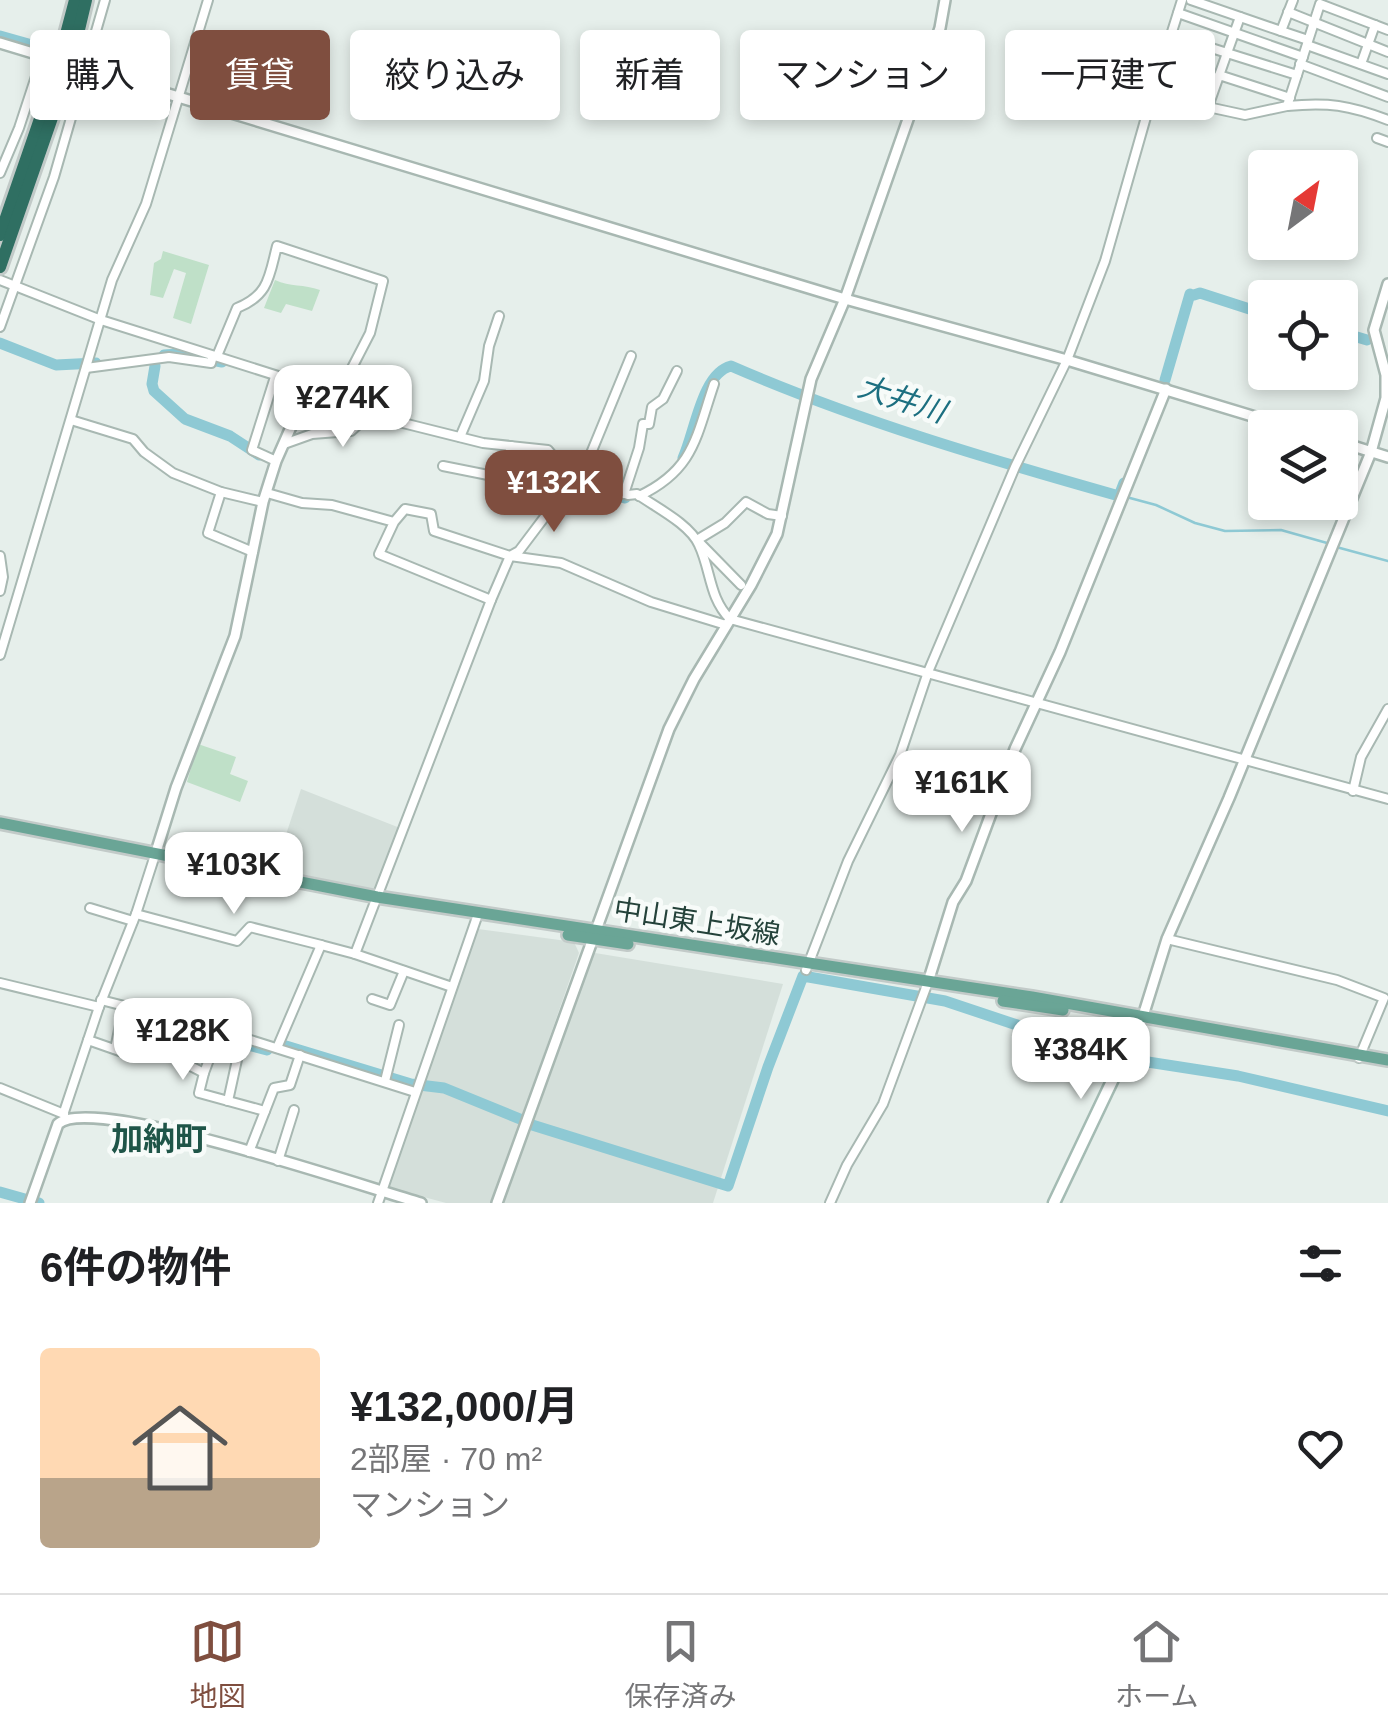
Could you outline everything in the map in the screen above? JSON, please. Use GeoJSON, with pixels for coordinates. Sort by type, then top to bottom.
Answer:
{"type":"FeatureCollection","features":[{"type":"Feature","properties":{"kind":"highway"},"geometry":{"type":"LineString","coordinates":[[71,30],[74,0]]}},
{"type":"Feature","properties":{"kind":"highway"},"geometry":{"type":"LineString","coordinates":[[74,30],[86,0]]}},
{"type":"Feature","properties":{"kind":"highway"},"geometry":{"type":"LineString","coordinates":[[0,267],[28,157],[43,120]]}},
{"type":"Feature","properties":{"kind":"highway"},"geometry":{"type":"LineString","coordinates":[[0,231],[17,198],[45,120]]}},
{"type":"Feature","properties":{"kind":"main road","name":"中山東上坂線"},"geometry":{"type":"LineString","coordinates":[[0,827],[375,900],[807,967],[925,991],[1142,1019],[1388,1063]]}},
{"type":"Feature","properties":{"kind":"main road"},"geometry":{"type":"LineString","coordinates":[[1054,1203],[1142,1019]]}},
{"type":"Feature","properties":{"kind":"street"},"geometry":{"type":"LineString","coordinates":[[98,30],[106,0]]}},
{"type":"Feature","properties":{"kind":"street"},"geometry":{"type":"LineString","coordinates":[[0,655],[112,280],[146,204],[208,0]]}},
{"type":"Feature","properties":{"kind":"street"},"geometry":{"type":"LineString","coordinates":[[497,1203],[670,729],[694,679],[770,551],[782,516],[819,356],[846,300],[940,28],[945,0]]}},
{"type":"Feature","properties":{"kind":"street"},"geometry":{"type":"LineString","coordinates":[[1173,30],[1182,0]]}},
{"type":"Feature","properties":{"kind":"street"},"geometry":{"type":"LineString","coordinates":[[1191,0],[1388,74]]}},
{"type":"Feature","properties":{"kind":"street"},"geometry":{"type":"LineString","coordinates":[[1229,13],[1234,0]]}},
{"type":"Feature","properties":{"kind":"street"},"geometry":{"type":"LineString","coordinates":[[1281,31],[1292,0]]}},
{"type":"Feature","properties":{"kind":"street"},"geometry":{"type":"LineString","coordinates":[[1288,102],[1314,24],[1315,2],[1388,30]]}},
{"type":"Feature","properties":{"kind":"street"},"geometry":{"type":"LineString","coordinates":[[1178,12],[1383,95],[1371,114]]}},
{"type":"Feature","properties":{"kind":"street"},"geometry":{"type":"LineString","coordinates":[[1288,12],[1388,52]]}},
{"type":"Feature","properties":{"kind":"street"},"geometry":{"type":"LineString","coordinates":[[1215,87],[1240,17]]}},
{"type":"Feature","properties":{"kind":"street"},"geometry":{"type":"LineString","coordinates":[[1360,64],[1375,25]]}},
{"type":"Feature","properties":{"kind":"street"},"geometry":{"type":"LineString","coordinates":[[0,43],[30,51]]}},
{"type":"Feature","properties":{"kind":"street"},"geometry":{"type":"LineString","coordinates":[[1215,49],[1297,76]]}},
{"type":"Feature","properties":{"kind":"street"},"geometry":{"type":"LineString","coordinates":[[1368,90],[1377,70]]}},
{"type":"Feature","properties":{"kind":"street"},"geometry":{"type":"LineString","coordinates":[[1219,75],[1288,102]]}},
{"type":"Feature","properties":{"kind":"street"},"geometry":{"type":"LineString","coordinates":[[170,93],[846,300],[1248,414]]}},
{"type":"Feature","properties":{"kind":"street"},"geometry":{"type":"LineString","coordinates":[[0,172],[30,95]]}},
{"type":"Feature","properties":{"kind":"street"},"geometry":{"type":"LineString","coordinates":[[1215,109],[1244,115],[1288,102],[1323,102],[1349,106],[1388,120]]}},
{"type":"Feature","properties":{"kind":"street"},"geometry":{"type":"LineString","coordinates":[[0,326],[71,120]]}},
{"type":"Feature","properties":{"kind":"street"},"geometry":{"type":"LineString","coordinates":[[807,967],[848,861],[900,756],[928,672],[1016,465],[1067,360],[1104,261],[1145,120]]}},
{"type":"Feature","properties":{"kind":"street"},"geometry":{"type":"LineString","coordinates":[[1377,138],[1388,142]]}},
{"type":"Feature","properties":{"kind":"street"},"geometry":{"type":"LineString","coordinates":[[214,358],[237,308],[258,298],[263,291],[278,246],[383,281],[370,333],[338,395]]}},
{"type":"Feature","properties":{"kind":"street"},"geometry":{"type":"LineString","coordinates":[[0,280],[100,320],[338,395],[399,422],[548,450],[574,480],[639,496],[697,540],[741,585]]}},
{"type":"Feature","properties":{"kind":"street"},"geometry":{"type":"LineString","coordinates":[[1142,1019],[1167,939],[1372,452],[1386,398],[1383,350],[1374,330],[1388,284]]}},
{"type":"Feature","properties":{"kind":"street"},"geometry":{"type":"LineString","coordinates":[[460,436],[484,381],[499,316]]}},
{"type":"Feature","properties":{"kind":"street"},"geometry":{"type":"LineString","coordinates":[[152,336],[154,357]]}},
{"type":"Feature","properties":{"kind":"street"},"geometry":{"type":"LineString","coordinates":[[355,954],[510,556],[574,480],[631,356]]}},
{"type":"Feature","properties":{"kind":"street"},"geometry":{"type":"LineString","coordinates":[[87,364],[154,357],[214,358]]}},
{"type":"Feature","properties":{"kind":"street"},"geometry":{"type":"LineString","coordinates":[[624,494],[643,424],[649,424],[652,407],[663,399],[678,371]]}},
{"type":"Feature","properties":{"kind":"street"},"geometry":{"type":"LineString","coordinates":[[275,377],[252,450],[276,461]]}},
{"type":"Feature","properties":{"kind":"street"},"geometry":{"type":"LineString","coordinates":[[639,496],[676,474],[686,460],[714,384]]}},
{"type":"Feature","properties":{"kind":"street"},"geometry":{"type":"LineString","coordinates":[[31,1201],[100,1004],[135,918],[176,788],[235,636],[276,461],[308,386]]}},
{"type":"Feature","properties":{"kind":"street"},"geometry":{"type":"LineString","coordinates":[[830,1203],[883,1104],[953,902],[966,882],[1015,749],[1166,389]]}},
{"type":"Feature","properties":{"kind":"street"},"geometry":{"type":"LineString","coordinates":[[284,444],[312,434],[351,431],[373,410]]}},
{"type":"Feature","properties":{"kind":"street"},"geometry":{"type":"LineString","coordinates":[[71,420],[133,439],[173,473],[220,492],[332,505],[394,522]]}},
{"type":"Feature","properties":{"kind":"street"},"geometry":{"type":"LineString","coordinates":[[443,466],[503,478],[511,446]]}},
{"type":"Feature","properties":{"kind":"street"},"geometry":{"type":"LineString","coordinates":[[1358,448],[1388,457]]}},
{"type":"Feature","properties":{"kind":"street"},"geometry":{"type":"LineString","coordinates":[[220,492],[208,533],[253,552]]}},
{"type":"Feature","properties":{"kind":"street"},"geometry":{"type":"LineString","coordinates":[[697,540],[725,523],[746,502],[768,514],[782,516]]}},
{"type":"Feature","properties":{"kind":"street"},"geometry":{"type":"LineString","coordinates":[[491,600],[379,554],[394,522],[405,509],[431,514],[434,531],[510,556],[560,564],[651,602],[928,672],[1388,799]]}},
{"type":"Feature","properties":{"kind":"street"},"geometry":{"type":"LineString","coordinates":[[697,540],[717,603],[728,622]]}},
{"type":"Feature","properties":{"kind":"street"},"geometry":{"type":"LineString","coordinates":[[0,556],[0,591]]}},
{"type":"Feature","properties":{"kind":"street"},"geometry":{"type":"LineString","coordinates":[[1353,791],[1361,757],[1388,709]]}},
{"type":"Feature","properties":{"kind":"street"},"geometry":{"type":"LineString","coordinates":[[90,908],[236,941],[250,927],[355,954],[452,987]]}},
{"type":"Feature","properties":{"kind":"street"},"geometry":{"type":"LineString","coordinates":[[378,1203],[477,917]]}},
{"type":"Feature","properties":{"kind":"street"},"geometry":{"type":"LineString","coordinates":[[1167,939],[1337,980],[1386,996],[1360,1057]]}},
{"type":"Feature","properties":{"kind":"street"},"geometry":{"type":"LineString","coordinates":[[277,1048],[322,945]]}},
{"type":"Feature","properties":{"kind":"street"},"geometry":{"type":"LineString","coordinates":[[372,999],[390,1005],[404,970]]}},
{"type":"Feature","properties":{"kind":"street"},"geometry":{"type":"LineString","coordinates":[[1,987],[124,1006],[417,1087]]}},
{"type":"Feature","properties":{"kind":"street"},"geometry":{"type":"LineString","coordinates":[[116,1049],[124,1006]]}},
{"type":"Feature","properties":{"kind":"street"},"geometry":{"type":"LineString","coordinates":[[167,1054],[178,1020]]}},
{"type":"Feature","properties":{"kind":"street"},"geometry":{"type":"LineString","coordinates":[[386,1078],[398,1025]]}},
{"type":"Feature","properties":{"kind":"street"},"geometry":{"type":"LineString","coordinates":[[220,1030],[199,1093],[265,1111]]}},
{"type":"Feature","properties":{"kind":"street"},"geometry":{"type":"LineString","coordinates":[[228,1101],[242,1037]]}},
{"type":"Feature","properties":{"kind":"street"},"geometry":{"type":"LineString","coordinates":[[88,1040],[128,1054],[167,1054],[204,1073]]}},
{"type":"Feature","properties":{"kind":"street"},"geometry":{"type":"LineString","coordinates":[[249,1152],[274,1088],[290,1085],[300,1054]]}},
{"type":"Feature","properties":{"kind":"street"},"geometry":{"type":"LineString","coordinates":[[0,1088],[64,1115],[132,1120],[421,1203]]}},
{"type":"Feature","properties":{"kind":"street"},"geometry":{"type":"LineString","coordinates":[[278,1161],[294,1110]]}},
{"type":"Feature","properties":{"kind":"shaded area"},"geometry":{"type":"Polygon","coordinates":[[[301,789],[400,828],[377,890],[274,871],[301,789]]]}},
{"type":"Feature","properties":{"kind":"shaded area"},"geometry":{"type":"Polygon","coordinates":[[[478,929],[574,942],[579,953],[492,1203],[446,1203],[387,1187],[478,929]]]}},
{"type":"Feature","properties":{"kind":"shaded area"},"geometry":{"type":"Polygon","coordinates":[[[589,952],[783,984],[713,1203],[503,1203],[589,952]]]}},
{"type":"Feature","properties":{"kind":"green space"},"geometry":{"type":"Polygon","coordinates":[[[163,251],[209,265],[191,324],[173,318],[186,273],[174,269],[163,298],[150,295],[154,263],[161,259],[163,251]]]}},
{"type":"Feature","properties":{"kind":"green space"},"geometry":{"type":"Polygon","coordinates":[[[275,280],[320,290],[312,311],[286,304],[281,313],[264,308],[275,280]]]}},
{"type":"Feature","properties":{"kind":"green space"},"geometry":{"type":"Polygon","coordinates":[[[198,744],[236,757],[230,774],[248,781],[240,802],[187,782],[198,744]]]}},
{"type":"Feature","properties":{"kind":"waterway"},"geometry":{"type":"LineString","coordinates":[[0,36],[30,44]]}},
{"type":"Feature","properties":{"kind":"waterway","name":"大井川"},"geometry":{"type":"LineString","coordinates":[[1194,295],[1200,293],[1248,309]]}},
{"type":"Feature","properties":{"kind":"waterway","name":"大井川"},"geometry":{"type":"LineString","coordinates":[[1165,380],[1190,294]]}},
{"type":"Feature","properties":{"kind":"waterway","name":"大井川"},"geometry":{"type":"LineString","coordinates":[[1358,337],[1367,340]]}},
{"type":"Feature","properties":{"kind":"waterway","name":"大井川"},"geometry":{"type":"LineString","coordinates":[[0,343],[56,365],[96,363]]}},
{"type":"Feature","properties":{"kind":"waterway"},"geometry":{"type":"LineString","coordinates":[[164,355],[222,362]]}},
{"type":"Feature","properties":{"kind":"waterway","name":"大井川"},"geometry":{"type":"LineString","coordinates":[[155,366],[154,391],[185,419],[230,436],[259,455]]}},
{"type":"Feature","properties":{"kind":"waterway","name":"大井川"},"geometry":{"type":"LineString","coordinates":[[683,458],[706,391],[721,371],[731,366],[874,421],[1021,468],[1119,496],[1124,483]]}},
{"type":"Feature","properties":{"kind":"waterway","name":"大井川"},"geometry":{"type":"LineString","coordinates":[[552,460],[564,479],[625,498]]}},
{"type":"Feature","properties":{"kind":"waterway"},"geometry":{"type":"LineString","coordinates":[[1130,498],[1225,531],[1281,530],[1327,543]]}},
{"type":"Feature","properties":{"kind":"waterway"},"geometry":{"type":"LineString","coordinates":[[1340,548],[1388,561]]}},
{"type":"Feature","properties":{"kind":"waterway"},"geometry":{"type":"LineString","coordinates":[[529,1124],[728,1186],[803,976],[945,1001],[1116,1055]]}},
{"type":"Feature","properties":{"kind":"waterway"},"geometry":{"type":"LineString","coordinates":[[135,1014],[267,1050]]}},
{"type":"Feature","properties":{"kind":"waterway"},"geometry":{"type":"LineString","coordinates":[[286,1046],[411,1084],[444,1088],[520,1119]]}},
{"type":"Feature","properties":{"kind":"waterway"},"geometry":{"type":"LineString","coordinates":[[1135,1060],[1238,1076],[1388,1111]]}},
{"type":"Feature","properties":{"kind":"waterway"},"geometry":{"type":"LineString","coordinates":[[0,1192],[39,1203]]}},
{"type":"Feature","properties":{"kind":"district","name":"加納町"},"geometry":{"type":"Point","coordinates":[159,1139]}}]}
